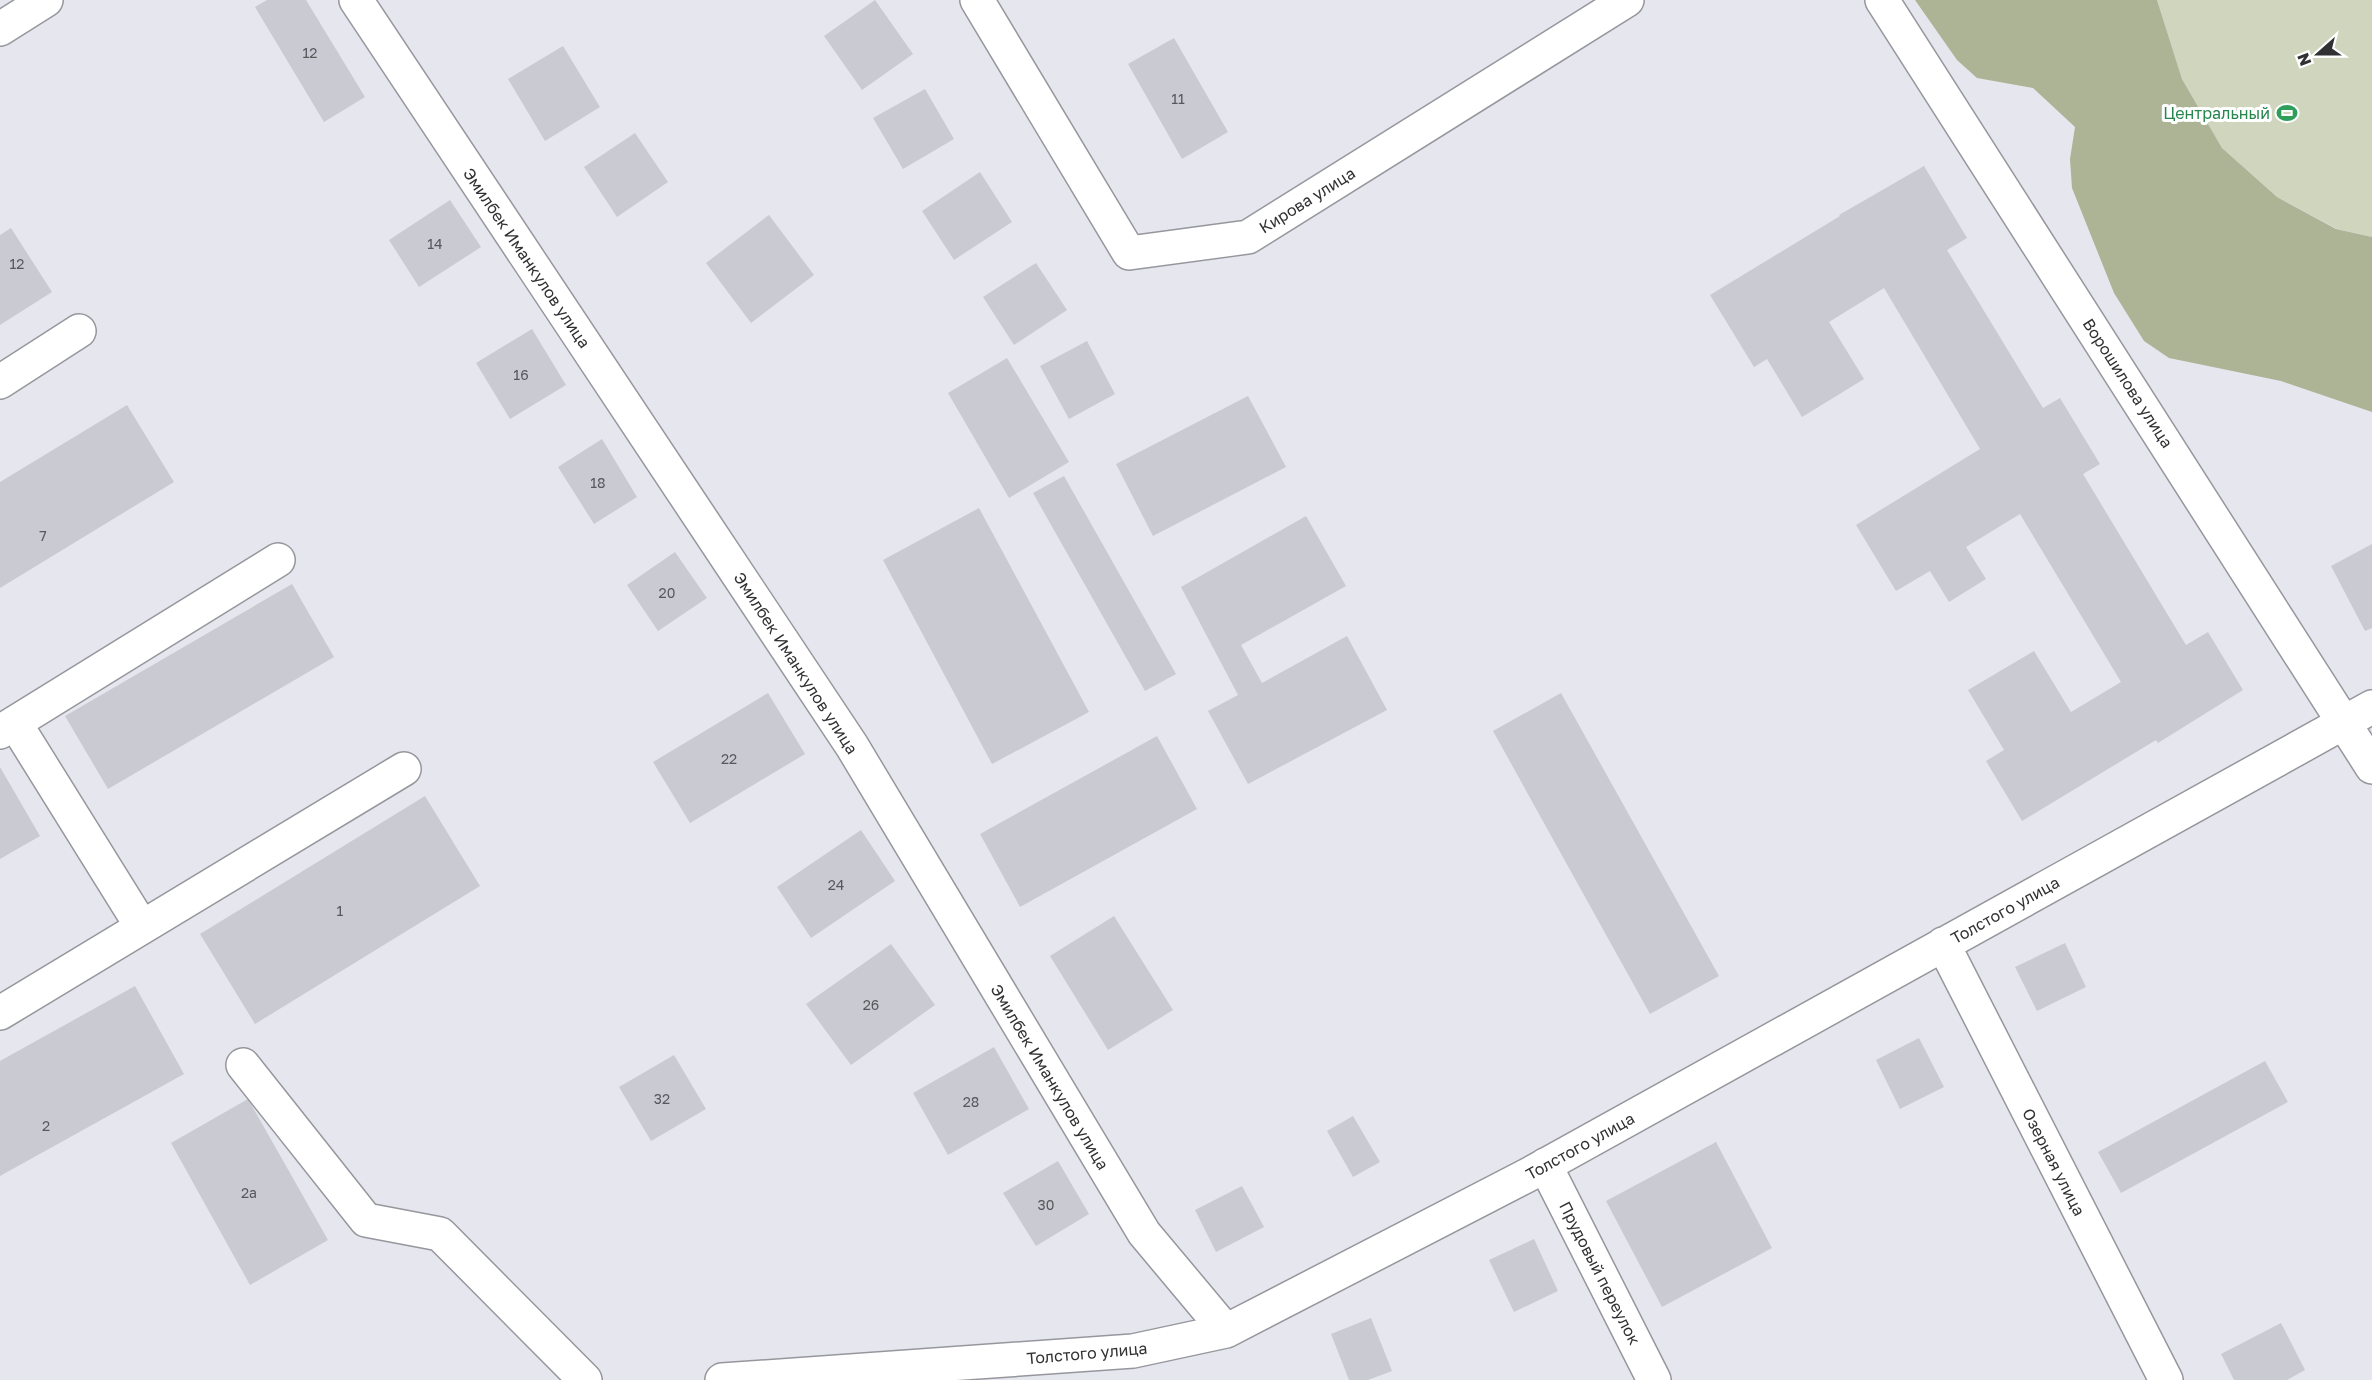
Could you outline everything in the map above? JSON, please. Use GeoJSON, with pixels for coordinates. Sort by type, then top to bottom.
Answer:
{"type":"FeatureCollection","features":[{"type":"Feature","properties":{"kind":"street"},"geometry":{"type":"LineString","coordinates":[[0,28],[46,0]]}},
{"type":"Feature","properties":{"kind":"street","name":"Эмилбек Иманкулов улица"},"geometry":{"type":"LineString","coordinates":[[356,0],[852,746],[1144,1233],[1226,1331]]}},
{"type":"Feature","properties":{"kind":"street","name":"Кирова улица"},"geometry":{"type":"LineString","coordinates":[[977,0],[1128,253],[1248,237],[1627,0]]}},
{"type":"Feature","properties":{"kind":"street","name":"Ворошилова улица"},"geometry":{"type":"LineString","coordinates":[[1882,0],[2358,715],[2372,767]]}},
{"type":"Feature","properties":{"kind":"street"},"geometry":{"type":"LineString","coordinates":[[0,382],[79,331]]}},
{"type":"Feature","properties":{"kind":"street"},"geometry":{"type":"LineString","coordinates":[[142,927],[8,727],[278,560]]}},
{"type":"Feature","properties":{"kind":"street","name":"Толстого улица"},"geometry":{"type":"LineString","coordinates":[[722,1380],[1133,1352],[1226,1331],[1545,1165],[2358,715]]}},
{"type":"Feature","properties":{"kind":"street"},"geometry":{"type":"LineString","coordinates":[[0,1013],[404,768]]}},
{"type":"Feature","properties":{"kind":"street","name":"Озерная улица"},"geometry":{"type":"LineString","coordinates":[[1943,945],[2166,1380]]}},
{"type":"Feature","properties":{"kind":"street"},"geometry":{"type":"LineString","coordinates":[[243,1065],[366,1221],[440,1234],[585,1380]]}},
{"type":"Feature","properties":{"kind":"street","name":"Прудовый переулок"},"geometry":{"type":"LineString","coordinates":[[1545,1165],[1654,1380]]}},
{"type":"Feature","properties":{"kind":"green space"},"geometry":{"type":"Polygon","coordinates":[[[1915,0],[2157,0],[2182,79],[2222,148],[2277,197],[2336,229],[2372,237],[2372,412],[2281,381],[2169,358],[2144,341],[2114,293],[2072,188],[2070,159],[2075,127],[2033,88],[1977,78],[1957,60],[1915,0]]]}},
{"type":"Feature","properties":{"kind":"green space","name":"Центральный"},"geometry":{"type":"Polygon","coordinates":[[[2157,0],[2372,0],[2372,237],[2337,229],[2277,197],[2222,148],[2182,79],[2157,0]]]}},
{"type":"Feature","properties":{"kind":"building"},"geometry":{"type":"Polygon","coordinates":[[[267,0],[306,0],[365,97],[324,122],[255,7],[267,0]]]}},
{"type":"Feature","properties":{"kind":"building"},"geometry":{"type":"Polygon","coordinates":[[[875,0],[913,54],[862,90],[824,36],[875,0]]]}},
{"type":"Feature","properties":{"kind":"building"},"geometry":{"type":"Polygon","coordinates":[[[1174,38],[1228,132],[1182,159],[1128,64],[1174,38]]]}},
{"type":"Feature","properties":{"kind":"building"},"geometry":{"type":"Polygon","coordinates":[[[563,46],[600,107],[545,141],[508,79],[563,46]]]}},
{"type":"Feature","properties":{"kind":"building"},"geometry":{"type":"Polygon","coordinates":[[[925,89],[954,139],[903,169],[873,118],[925,89]]]}},
{"type":"Feature","properties":{"kind":"building"},"geometry":{"type":"Polygon","coordinates":[[[635,133],[668,182],[617,217],[584,167],[635,133]]]}},
{"type":"Feature","properties":{"kind":"building"},"geometry":{"type":"Polygon","coordinates":[[[1924,166],[1967,238],[1947,250],[2043,408],[2060,398],[2100,464],[2083,474],[2186,645],[2208,632],[2243,690],[2158,743],[2156,740],[2022,821],[1986,761],[2004,750],[1968,690],[2034,651],[2071,712],[2121,682],[2020,514],[1966,547],[1986,579],[1949,602],[1930,571],[1896,591],[1856,525],[1980,449],[1884,288],[1829,322],[1864,379],[1802,417],[1767,359],[1754,367],[1710,295],[1839,215],[1924,166]]]}},
{"type":"Feature","properties":{"kind":"building"},"geometry":{"type":"Polygon","coordinates":[[[980,172],[1012,222],[954,260],[922,211],[980,172]]]}},
{"type":"Feature","properties":{"kind":"building"},"geometry":{"type":"Polygon","coordinates":[[[450,200],[481,247],[419,287],[389,240],[450,200]]]}},
{"type":"Feature","properties":{"kind":"building"},"geometry":{"type":"Polygon","coordinates":[[[769,215],[814,275],[751,323],[706,263],[769,215]]]}},
{"type":"Feature","properties":{"kind":"building"},"geometry":{"type":"Polygon","coordinates":[[[11,228],[52,292],[0,325],[0,235],[11,228]]]}},
{"type":"Feature","properties":{"kind":"building"},"geometry":{"type":"Polygon","coordinates":[[[1036,263],[1067,310],[1014,345],[983,297],[1036,263]]]}},
{"type":"Feature","properties":{"kind":"building"},"geometry":{"type":"Polygon","coordinates":[[[532,329],[566,385],[510,419],[476,363],[532,329]]]}},
{"type":"Feature","properties":{"kind":"building"},"geometry":{"type":"Polygon","coordinates":[[[1087,341],[1115,394],[1069,419],[1040,366],[1087,341]]]}},
{"type":"Feature","properties":{"kind":"building"},"geometry":{"type":"Polygon","coordinates":[[[1007,358],[1069,462],[1009,498],[948,393],[1007,358]]]}},
{"type":"Feature","properties":{"kind":"building"},"geometry":{"type":"Polygon","coordinates":[[[1248,396],[1286,467],[1153,536],[1116,464],[1248,396]]]}},
{"type":"Feature","properties":{"kind":"building"},"geometry":{"type":"Polygon","coordinates":[[[127,405],[174,482],[0,588],[0,482],[127,405]]]}},
{"type":"Feature","properties":{"kind":"building"},"geometry":{"type":"Polygon","coordinates":[[[602,439],[637,497],[594,524],[558,467],[602,439]]]}},
{"type":"Feature","properties":{"kind":"building"},"geometry":{"type":"Polygon","coordinates":[[[1064,476],[1176,674],[1145,691],[1033,493],[1064,476]]]}},
{"type":"Feature","properties":{"kind":"building"},"geometry":{"type":"Polygon","coordinates":[[[979,508],[1089,712],[992,764],[883,560],[979,508]]]}},
{"type":"Feature","properties":{"kind":"building"},"geometry":{"type":"Polygon","coordinates":[[[1306,516],[1346,586],[1241,645],[1262,683],[1347,636],[1387,710],[1248,784],[1208,711],[1238,695],[1181,587],[1306,516]]]}},
{"type":"Feature","properties":{"kind":"building"},"geometry":{"type":"Polygon","coordinates":[[[2372,544],[2372,628],[2365,631],[2331,566],[2372,544]]]}},
{"type":"Feature","properties":{"kind":"building"},"geometry":{"type":"Polygon","coordinates":[[[675,552],[707,598],[658,631],[627,585],[675,552]]]}},
{"type":"Feature","properties":{"kind":"building"},"geometry":{"type":"Polygon","coordinates":[[[292,584],[334,657],[108,789],[65,716],[292,584]]]}},
{"type":"Feature","properties":{"kind":"building"},"geometry":{"type":"Polygon","coordinates":[[[768,693],[805,754],[690,823],[653,762],[768,693]]]}},
{"type":"Feature","properties":{"kind":"building"},"geometry":{"type":"Polygon","coordinates":[[[1561,693],[1719,976],[1650,1014],[1493,731],[1561,693]]]}},
{"type":"Feature","properties":{"kind":"building"},"geometry":{"type":"Polygon","coordinates":[[[1157,736],[1197,809],[1020,907],[980,834],[1157,736]]]}},
{"type":"Feature","properties":{"kind":"building"},"geometry":{"type":"Polygon","coordinates":[[[0,767],[40,836],[0,859],[0,767]]]}},
{"type":"Feature","properties":{"kind":"building"},"geometry":{"type":"Polygon","coordinates":[[[425,796],[480,886],[255,1024],[200,934],[425,796]]]}},
{"type":"Feature","properties":{"kind":"building"},"geometry":{"type":"Polygon","coordinates":[[[861,830],[895,881],[811,938],[777,887],[861,830]]]}},
{"type":"Feature","properties":{"kind":"building"},"geometry":{"type":"Polygon","coordinates":[[[1114,916],[1173,1010],[1108,1050],[1050,956],[1114,916]]]}},
{"type":"Feature","properties":{"kind":"building"},"geometry":{"type":"Polygon","coordinates":[[[2065,943],[2086,987],[2037,1011],[2015,967],[2065,943]]]}},
{"type":"Feature","properties":{"kind":"building"},"geometry":{"type":"Polygon","coordinates":[[[891,944],[935,1005],[851,1065],[806,1004],[891,944]]]}},
{"type":"Feature","properties":{"kind":"building"},"geometry":{"type":"Polygon","coordinates":[[[135,986],[184,1074],[0,1176],[0,1061],[135,986]]]}},
{"type":"Feature","properties":{"kind":"building"},"geometry":{"type":"Polygon","coordinates":[[[1919,1038],[1944,1087],[1900,1109],[1876,1060],[1919,1038]]]}},
{"type":"Feature","properties":{"kind":"building"},"geometry":{"type":"Polygon","coordinates":[[[994,1047],[1029,1109],[948,1155],[913,1093],[994,1047]]]}},
{"type":"Feature","properties":{"kind":"building"},"geometry":{"type":"Polygon","coordinates":[[[674,1055],[706,1109],[651,1141],[619,1087],[674,1055]]]}},
{"type":"Feature","properties":{"kind":"building"},"geometry":{"type":"Polygon","coordinates":[[[2265,1061],[2288,1102],[2121,1193],[2098,1152],[2265,1061]]]}},
{"type":"Feature","properties":{"kind":"building"},"geometry":{"type":"Polygon","coordinates":[[[248,1099],[328,1240],[250,1285],[171,1143],[248,1099]]]}},
{"type":"Feature","properties":{"kind":"building"},"geometry":{"type":"Polygon","coordinates":[[[1353,1116],[1380,1162],[1353,1177],[1327,1131],[1353,1116]]]}},
{"type":"Feature","properties":{"kind":"building"},"geometry":{"type":"Polygon","coordinates":[[[1716,1142],[1772,1248],[1662,1307],[1606,1201],[1716,1142]]]}},
{"type":"Feature","properties":{"kind":"building"},"geometry":{"type":"Polygon","coordinates":[[[1058,1161],[1089,1214],[1036,1246],[1003,1193],[1058,1161]]]}},
{"type":"Feature","properties":{"kind":"building"},"geometry":{"type":"Polygon","coordinates":[[[1242,1186],[1264,1227],[1216,1252],[1195,1210],[1242,1186]]]}},
{"type":"Feature","properties":{"kind":"building"},"geometry":{"type":"Polygon","coordinates":[[[1534,1239],[1558,1291],[1514,1312],[1489,1260],[1534,1239]]]}},
{"type":"Feature","properties":{"kind":"building"},"geometry":{"type":"Polygon","coordinates":[[[1371,1318],[1392,1371],[1368,1380],[1349,1380],[1331,1334],[1371,1318]]]}},
{"type":"Feature","properties":{"kind":"building"},"geometry":{"type":"Polygon","coordinates":[[[2281,1323],[2305,1370],[2287,1380],[2234,1380],[2221,1354],[2281,1323]]]}},
{"type":"Feature","properties":{"kind":"place","name":"Центральный"},"geometry":{"type":"Point","coordinates":[2287,113]}}]}
